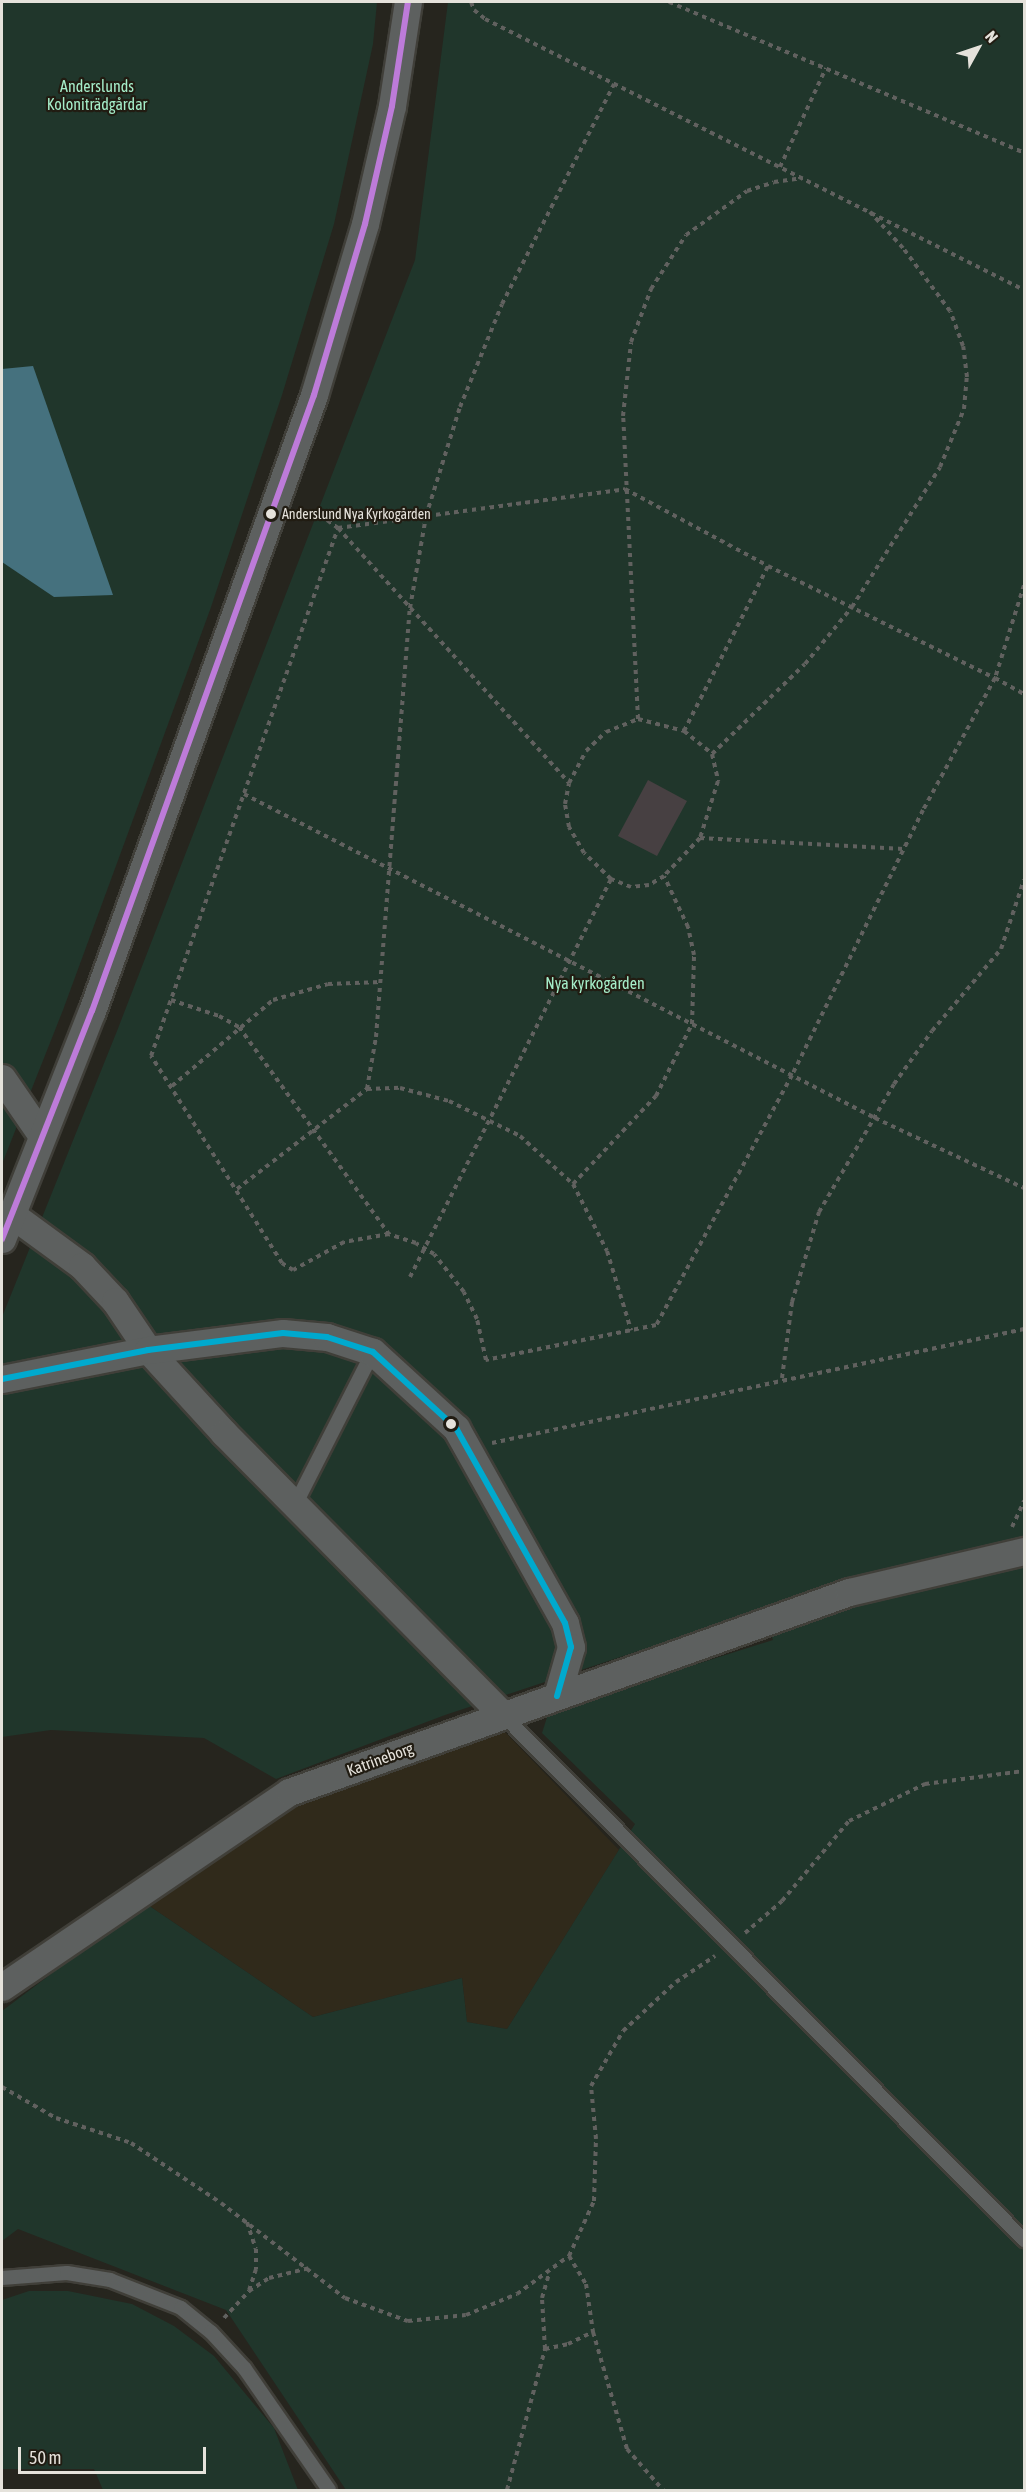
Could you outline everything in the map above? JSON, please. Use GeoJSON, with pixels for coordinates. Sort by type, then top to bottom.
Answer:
{"type":"FeatureCollection","features":[{"type":"Feature","properties":{"kind":"street"},"geometry":{"type":"LineString","coordinates":[[408,2],[392,106],[365,224],[317,384],[230,634],[6,1227],[82,1266],[115,1301],[148,1350],[295,1505],[503,1715]]}},
{"type":"Feature","properties":{"kind":"street"},"geometry":{"type":"LineString","coordinates":[[2,1078],[42,1136]]}},
{"type":"Feature","properties":{"kind":"street"},"geometry":{"type":"LineString","coordinates":[[2,1379],[148,1350],[283,1333],[327,1337],[373,1352],[438,1408],[467,1449],[565,1623],[571,1647],[557,1696]]}},
{"type":"Feature","properties":{"kind":"street","name":"Katrineborg"},"geometry":{"type":"LineString","coordinates":[[2,1987],[289,1792],[849,1592],[1024,1551]]}},
{"type":"Feature","properties":{"kind":"lane"},"geometry":{"type":"LineString","coordinates":[[295,1505],[373,1352]]}},
{"type":"Feature","properties":{"kind":"lane"},"geometry":{"type":"LineString","coordinates":[[503,1715],[1024,2240]]}},
{"type":"Feature","properties":{"kind":"lane"},"geometry":{"type":"LineString","coordinates":[[2,2278],[67,2273],[110,2280],[182,2308],[211,2331],[245,2369],[329,2490]]}},
{"type":"Feature","properties":{"kind":"path"},"geometry":{"type":"LineString","coordinates":[[471,2],[474,10],[485,19],[1024,290]]}},
{"type":"Feature","properties":{"kind":"path"},"geometry":{"type":"LineString","coordinates":[[669,2],[1024,153]]}},
{"type":"Feature","properties":{"kind":"path"},"geometry":{"type":"LineString","coordinates":[[780,167],[826,68]]}},
{"type":"Feature","properties":{"kind":"path"},"geometry":{"type":"LineString","coordinates":[[367,1089],[381,982],[410,608],[426,516],[460,407],[502,304],[614,84]]}},
{"type":"Feature","properties":{"kind":"path"},"geometry":{"type":"LineString","coordinates":[[638,719],[623,416],[631,342],[656,279],[686,235],[747,190],[774,182],[803,178]]}},
{"type":"Feature","properties":{"kind":"path"},"geometry":{"type":"LineString","coordinates":[[712,754],[805,664],[852,607],[940,467],[964,409],[967,377],[963,346],[950,311],[916,264],[870,212]]}},
{"type":"Feature","properties":{"kind":"path"},"geometry":{"type":"LineString","coordinates":[[338,528],[625,489],[768,566],[1024,694]]}},
{"type":"Feature","properties":{"kind":"path"},"geometry":{"type":"LineString","coordinates":[[320,515],[338,528],[569,783]]}},
{"type":"Feature","properties":{"kind":"path"},"geometry":{"type":"LineString","coordinates":[[338,528],[151,1056],[282,1263],[293,1269],[344,1242],[389,1234],[424,1247],[452,1272],[464,1292],[477,1319],[486,1360],[632,1330],[656,1324],[664,1316],[792,1076],[904,849],[995,678],[1024,585]]}},
{"type":"Feature","properties":{"kind":"path"},"geometry":{"type":"LineString","coordinates":[[684,731],[768,566]]}},
{"type":"Feature","properties":{"kind":"path"},"geometry":{"type":"LineString","coordinates":[[638,719],[684,731],[712,754],[718,781],[700,838],[664,876],[650,885],[631,887],[611,879],[584,853],[569,826],[565,804],[569,783],[585,751],[606,732],[638,719]]}},
{"type":"Feature","properties":{"kind":"path"},"geometry":{"type":"LineString","coordinates":[[244,794],[875,1118],[1024,1188]]}},
{"type":"Feature","properties":{"kind":"path"},"geometry":{"type":"LineString","coordinates":[[700,838],[904,849]]}},
{"type":"Feature","properties":{"kind":"path"},"geometry":{"type":"LineString","coordinates":[[573,1184],[656,1096],[692,1024],[694,956],[688,927],[664,876]]}},
{"type":"Feature","properties":{"kind":"path"},"geometry":{"type":"LineString","coordinates":[[410,1277],[611,879]]}},
{"type":"Feature","properties":{"kind":"path"},"geometry":{"type":"LineString","coordinates":[[782,1378],[792,1302],[807,1242],[819,1212],[875,1118],[932,1030],[1001,949],[1024,880]]}},
{"type":"Feature","properties":{"kind":"path"},"geometry":{"type":"LineString","coordinates":[[172,1086],[273,1000],[298,990],[381,982]]}},
{"type":"Feature","properties":{"kind":"path"},"geometry":{"type":"LineString","coordinates":[[171,1000],[219,1016],[239,1027],[389,1234]]}},
{"type":"Feature","properties":{"kind":"path"},"geometry":{"type":"LineString","coordinates":[[237,1189],[367,1089],[400,1088],[449,1101],[520,1136],[573,1184],[607,1251],[632,1330]]}},
{"type":"Feature","properties":{"kind":"path"},"geometry":{"type":"LineString","coordinates":[[467,1449],[782,1378],[1024,1329]]}},
{"type":"Feature","properties":{"kind":"path"},"geometry":{"type":"LineString","coordinates":[[2,2087],[56,2118],[131,2143],[247,2222],[345,2298],[408,2320],[466,2315],[517,2294],[549,2273],[542,2298],[545,2349],[507,2490]]}},
{"type":"Feature","properties":{"kind":"path"},"geometry":{"type":"LineString","coordinates":[[247,2222],[256,2249],[256,2270],[249,2290]]}},
{"type":"Feature","properties":{"kind":"path"},"geometry":{"type":"LineString","coordinates":[[569,2256],[586,2284],[593,2332],[627,2449],[638,2467],[663,2490]]}},
{"type":"Feature","properties":{"kind":"path"},"geometry":{"type":"LineString","coordinates":[[211,2331],[249,2290],[269,2278],[309,2268]]}},
{"type":"Feature","properties":{"kind":"path"},"geometry":{"type":"LineString","coordinates":[[545,2349],[568,2344],[593,2332]]}},
{"type":"Feature","properties":{"kind":"shaded area"},"geometry":{"type":"Polygon","coordinates":[[[502,1729],[619,1850],[507,2029],[467,2022],[462,1978],[313,2017],[145,1903],[296,1799],[502,1729]]]}},
{"type":"Feature","properties":{"kind":"green space","name":"Anderslunds Koloniträdgårdar"},"geometry":{"type":"Polygon","coordinates":[[[2,2],[377,2],[373,44],[334,224],[282,395],[210,610],[63,1010],[2,1164],[2,2]]]}},
{"type":"Feature","properties":{"kind":"green space","name":"Nya kyrkogården"},"geometry":{"type":"Polygon","coordinates":[[[448,2],[1024,2],[1024,2490],[346,2490],[226,2310],[18,2229],[2,2241],[2,2011],[145,1903],[313,2017],[462,1978],[467,2022],[507,2029],[635,1824],[542,1733],[549,1711],[773,1640],[762,1610],[445,1715],[276,1779],[204,1738],[51,1730],[2,1737],[2,1317],[117,1031],[415,260],[448,2]]]}},
{"type":"Feature","properties":{"kind":"green space"},"geometry":{"type":"Polygon","coordinates":[[[29,2291],[68,2291],[132,2304],[174,2326],[214,2356],[274,2428],[298,2490],[103,2490],[94,2469],[2,2469],[2,2300],[29,2291]]]}},
{"type":"Feature","properties":{"kind":"water"},"geometry":{"type":"Polygon","coordinates":[[[33,366],[113,595],[54,597],[2,562],[2,369],[33,366]]]}},
{"type":"Feature","properties":{"kind":"building"},"geometry":{"type":"Polygon","coordinates":[[[648,780],[687,801],[657,856],[618,836],[648,780]]]}},
{"type":"Feature","properties":{"kind":"transit line"},"geometry":{"type":"LineString","coordinates":[[2,1239],[92,1011],[314,395],[365,224],[392,106],[408,2]]}},
{"type":"Feature","properties":{"kind":"transit line"},"geometry":{"type":"LineString","coordinates":[[2,1379],[148,1350],[283,1333],[327,1337],[373,1352],[456,1428],[565,1623],[571,1647],[557,1696]]}},
{"type":"Feature","properties":{"kind":"place","name":"Anderslund Nya Kyrkogården"},"geometry":{"type":"Point","coordinates":[271,514]}}]}
